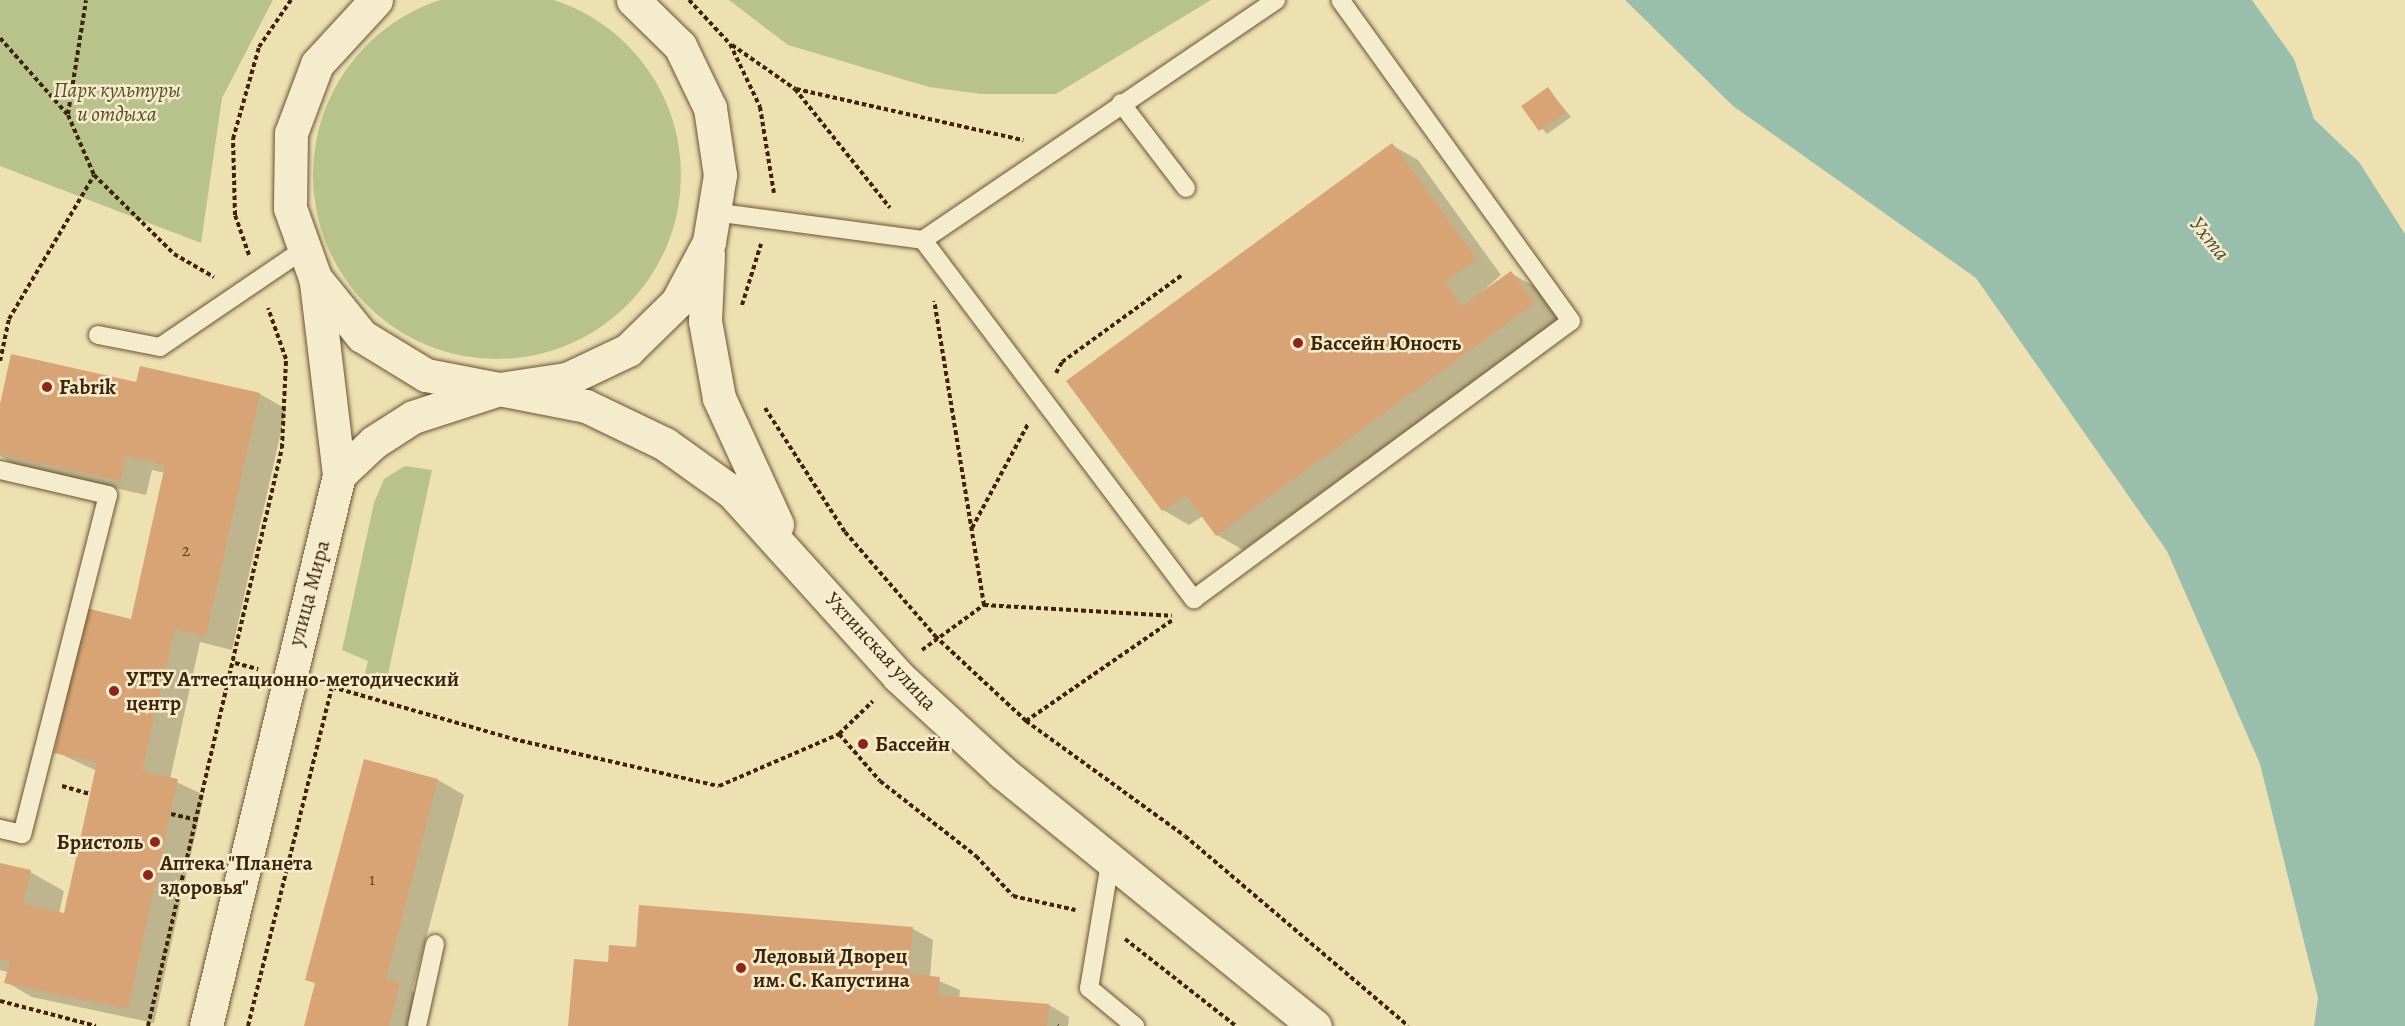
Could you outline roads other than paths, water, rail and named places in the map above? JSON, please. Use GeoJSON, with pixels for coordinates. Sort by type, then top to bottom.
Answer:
{"type":"FeatureCollection","features":[{"type":"Feature","properties":{"kind":"main road"},"geometry":{"type":"LineString","coordinates":[[633,0],[680,46]]}},
{"type":"Feature","properties":{"kind":"main road"},"geometry":{"type":"LineString","coordinates":[[648,0],[680,46],[710,108],[720,175],[711,227],[705,321],[719,398],[791,552]]}},
{"type":"Feature","properties":{"kind":"main road"},"geometry":{"type":"LineString","coordinates":[[370,2],[317,64],[291,133],[290,208],[310,264],[362,336],[426,375],[586,406],[665,444],[732,492],[791,552]]}},
{"type":"Feature","properties":{"kind":"main road"},"geometry":{"type":"LineString","coordinates":[[339,475],[374,442],[413,417],[499,389],[567,379],[628,350],[677,302],[711,227]]}},
{"type":"Feature","properties":{"kind":"main road","name":"улица Мира"},"geometry":{"type":"LineString","coordinates":[[206,1026],[339,475],[310,264]]}},
{"type":"Feature","properties":{"kind":"main road","name":"Ухтинская улица"},"geometry":{"type":"LineString","coordinates":[[791,552],[898,676],[1110,863],[1315,1026]]}},
{"type":"Feature","properties":{"kind":"lane"},"geometry":{"type":"LineString","coordinates":[[711,227],[770,219],[915,238],[1276,0]]}},
{"type":"Feature","properties":{"kind":"lane"},"geometry":{"type":"LineString","coordinates":[[915,238],[1194,599],[1571,321],[1340,0]]}},
{"type":"Feature","properties":{"kind":"lane"},"geometry":{"type":"LineString","coordinates":[[1121,103],[1186,188]]}},
{"type":"Feature","properties":{"kind":"lane"},"geometry":{"type":"LineString","coordinates":[[98,335],[160,347],[258,281],[310,264]]}},
{"type":"Feature","properties":{"kind":"lane"},"geometry":{"type":"LineString","coordinates":[[0,470],[108,495],[22,834],[0,829]]}},
{"type":"Feature","properties":{"kind":"lane"},"geometry":{"type":"LineString","coordinates":[[1110,863],[1089,988],[1135,1026]]}},
{"type":"Feature","properties":{"kind":"lane"},"geometry":{"type":"LineString","coordinates":[[417,1026],[435,945]]}},
{"type":"Feature","properties":{"kind":"water","name":"Ухта"},"geometry":{"type":"Polygon","coordinates":[[[1625,0],[2252,0],[2294,59],[2314,119],[2359,162],[2405,234],[2405,1026],[2314,1026],[2318,998],[2260,764],[2167,551],[1976,278],[1733,106],[1625,0]]]}},
{"type":"Feature","properties":{"kind":"place","name":"Бассейн Юность"},"geometry":{"type":"Point","coordinates":[1298,343]}},
{"type":"Feature","properties":{"kind":"place","name":"Fabrik"},"geometry":{"type":"Point","coordinates":[47,387]}},
{"type":"Feature","properties":{"kind":"place","name":"УГТУ Аттестационно-методический центр"},"geometry":{"type":"Point","coordinates":[114,691]}},
{"type":"Feature","properties":{"kind":"place","name":"Бассейн"},"geometry":{"type":"Point","coordinates":[863,744]}},
{"type":"Feature","properties":{"kind":"place","name":"Бристоль"},"geometry":{"type":"Point","coordinates":[155,842]}},
{"type":"Feature","properties":{"kind":"place","name":"Аптека \"Планета здоровья\""},"geometry":{"type":"Point","coordinates":[148,875]}},
{"type":"Feature","properties":{"kind":"place","name":"Ледовый Дворец им. С. Капустина"},"geometry":{"type":"Point","coordinates":[741,968]}},
{"type":"Feature","properties":{"kind":"park label","name":"Парк культуры и отдыха"},"geometry":{"type":"Point","coordinates":[117,102]}}]}
